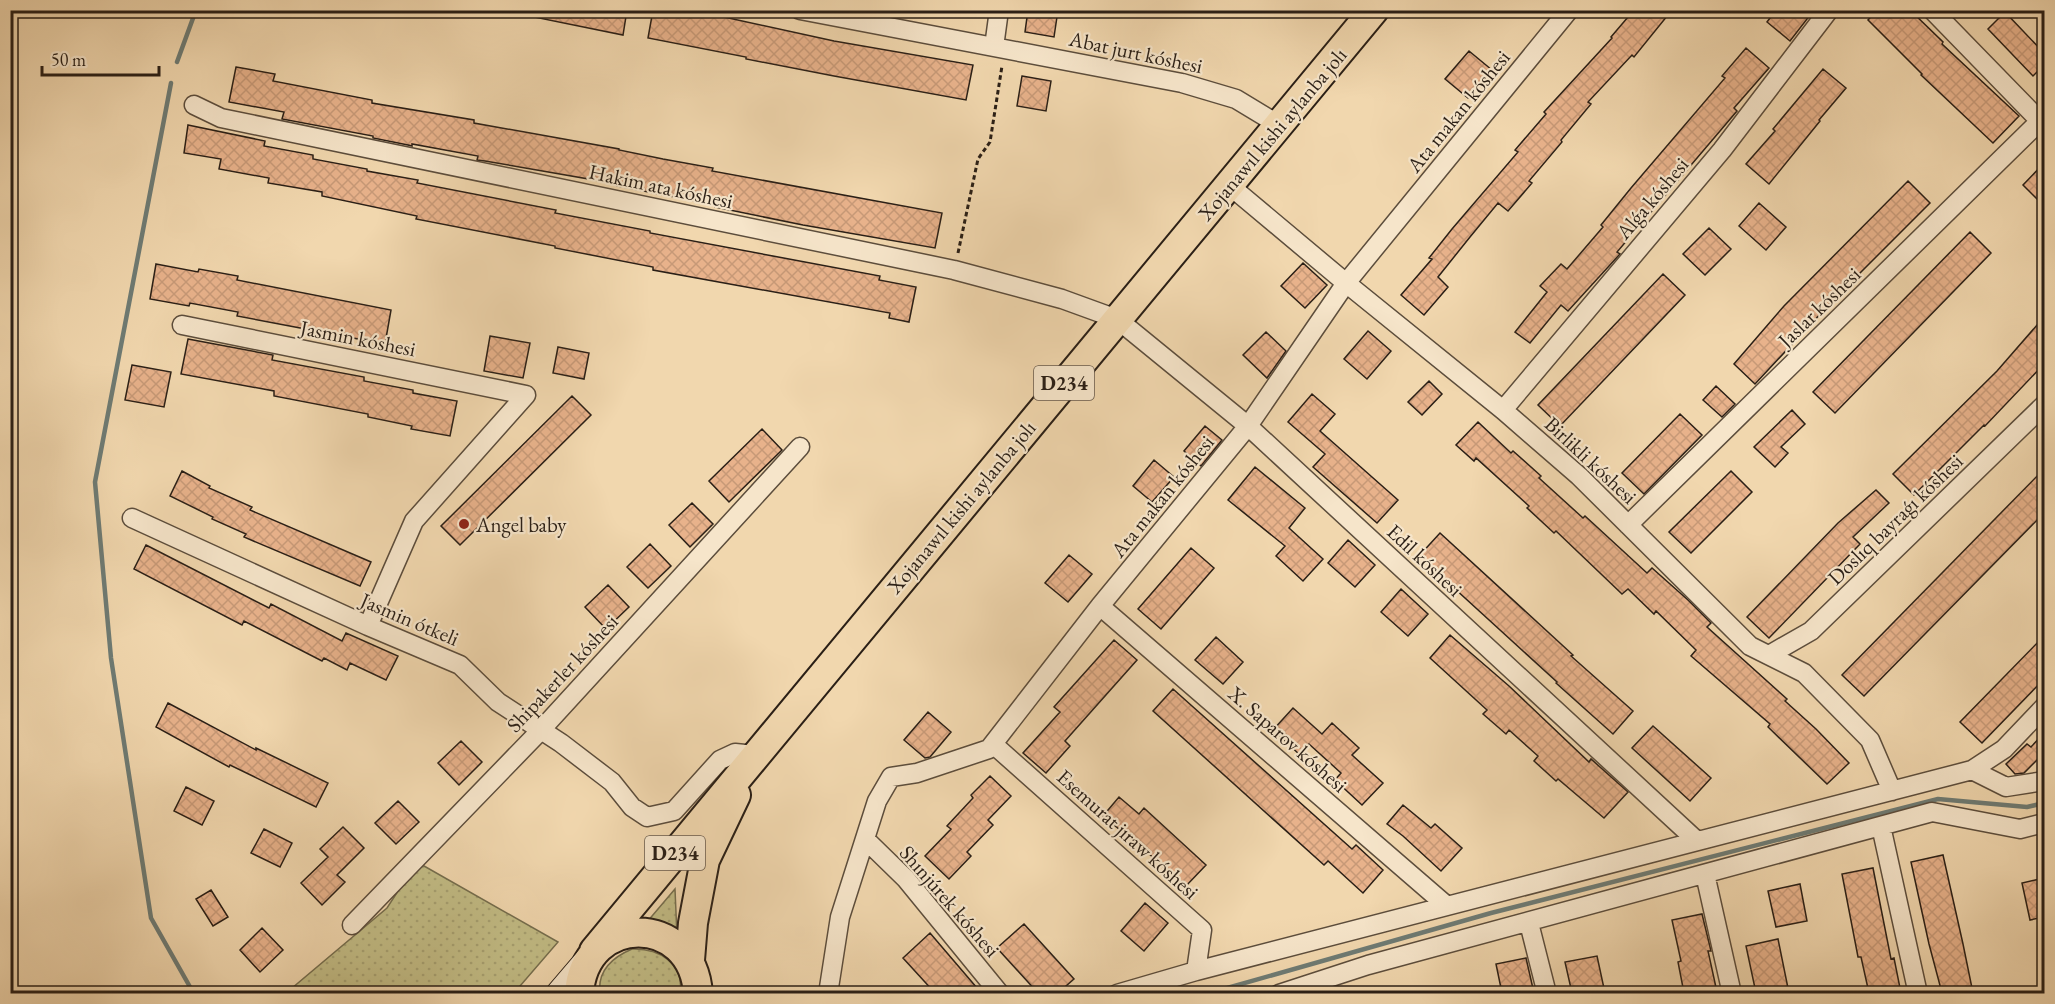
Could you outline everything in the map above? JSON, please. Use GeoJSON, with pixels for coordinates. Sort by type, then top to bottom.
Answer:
{"type":"FeatureCollection","features":[{"type":"Feature","properties":{"kind":"main road","name":"Xojanawıl kishi aylanba jolı"},"geometry":{"type":"LineString","coordinates":[[559,993],[1374,10]]}},
{"type":"Feature","properties":{"kind":"main road","name":"Xojanawıl kishi aylanba jolı"},"geometry":{"type":"LineString","coordinates":[[690,960],[693,922],[705,860],[755,755]]}},
{"type":"Feature","properties":{"kind":"main road","name":"D234"},"geometry":{"type":"LineString","coordinates":[[579,993],[580,978],[591,956],[609,939],[626,933],[644,932],[662,936],[678,946],[690,960]]}},
{"type":"Feature","properties":{"kind":"main road"},"geometry":{"type":"LineString","coordinates":[[690,960],[697,978],[698,993]]}},
{"type":"Feature","properties":{"kind":"street","name":"Abat jurt kóshesi"},"geometry":{"type":"LineString","coordinates":[[800,10],[1182,83],[1236,99],[1279,125]]}},
{"type":"Feature","properties":{"kind":"street"},"geometry":{"type":"LineString","coordinates":[[999,10],[999,48]]}},
{"type":"Feature","properties":{"kind":"street","name":"Ata makan kóshesi"},"geometry":{"type":"LineString","coordinates":[[828,993],[840,917],[877,801],[891,777],[917,773],[989,749],[1100,606],[1248,426],[1346,283],[1569,10]]}},
{"type":"Feature","properties":{"kind":"street","name":"Alǵa kóshesi"},"geometry":{"type":"LineString","coordinates":[[1503,410],[1722,150],[1829,10]]}},
{"type":"Feature","properties":{"kind":"street"},"geometry":{"type":"LineString","coordinates":[[1932,10],[2042,123]]}},
{"type":"Feature","properties":{"kind":"street","name":"Hakim ata kóshesi"},"geometry":{"type":"LineString","coordinates":[[194,105],[221,118],[954,270],[1062,299],[1117,319]]}},
{"type":"Feature","properties":{"kind":"street","name":"Jaslar kóshesi"},"geometry":{"type":"LineString","coordinates":[[1628,525],[2042,123]]}},
{"type":"Feature","properties":{"kind":"street","name":"Birlikli kóshesi"},"geometry":{"type":"LineString","coordinates":[[1229,185],[1503,410],[1579,476],[1750,646],[1804,673],[1870,740],[1892,791]]}},
{"type":"Feature","properties":{"kind":"street","name":"Edil kóshesi"},"geometry":{"type":"LineString","coordinates":[[1117,319],[1248,426],[1696,841]]}},
{"type":"Feature","properties":{"kind":"street","name":"Jasmin kóshesi"},"geometry":{"type":"LineString","coordinates":[[182,325],[526,394],[414,521],[368,626]]}},
{"type":"Feature","properties":{"kind":"street","name":"Doslıq bayraǵı kóshesi"},"geometry":{"type":"LineString","coordinates":[[1769,655],[1811,631],[2044,405]]}},
{"type":"Feature","properties":{"kind":"street","name":"Shipakerler kóshesi"},"geometry":{"type":"LineString","coordinates":[[352,925],[540,731],[800,447]]}},
{"type":"Feature","properties":{"kind":"street","name":"Jasmin ótkeli"},"geometry":{"type":"LineString","coordinates":[[132,518],[368,626],[460,664],[498,702],[561,743],[612,782],[632,807],[647,817],[674,811],[720,760],[735,753],[755,755]]}},
{"type":"Feature","properties":{"kind":"street","name":"X. Saparov kóshesi"},"geometry":{"type":"LineString","coordinates":[[1100,606],[1447,906]]}},
{"type":"Feature","properties":{"kind":"street"},"geometry":{"type":"LineString","coordinates":[[1118,993],[1971,770],[2004,749],[2044,707]]}},
{"type":"Feature","properties":{"kind":"street","name":"Esemurat jıraw kóshesi"},"geometry":{"type":"LineString","coordinates":[[993,744],[1202,930],[1196,971]]}},
{"type":"Feature","properties":{"kind":"street"},"geometry":{"type":"LineString","coordinates":[[1971,770],[2006,787],[2044,781]]}},
{"type":"Feature","properties":{"kind":"street"},"geometry":{"type":"LineString","coordinates":[[1279,993],[1312,989],[1368,965],[1932,812],[2020,829],[2044,823]]}},
{"type":"Feature","properties":{"kind":"street"},"geometry":{"type":"LineString","coordinates":[[1881,826],[1918,993]]}},
{"type":"Feature","properties":{"kind":"street","name":"Shınjúrek kóshesi"},"geometry":{"type":"LineString","coordinates":[[865,838],[906,879],[1000,993]]}},
{"type":"Feature","properties":{"kind":"street"},"geometry":{"type":"LineString","coordinates":[[1705,874],[1732,993]]}},
{"type":"Feature","properties":{"kind":"street"},"geometry":{"type":"LineString","coordinates":[[1529,923],[1547,993]]}},
{"type":"Feature","properties":{"kind":"path"},"geometry":{"type":"LineString","coordinates":[[954,270],[978,159],[990,142],[999,48]]}},
{"type":"Feature","properties":{"kind":"shaded area"},"geometry":{"type":"Polygon","coordinates":[[[417,862],[558,942],[514,993],[285,994],[387,908],[417,862]]]}},
{"type":"Feature","properties":{"kind":"shaded area"},"geometry":{"type":"Polygon","coordinates":[[[675,889],[677,936],[641,929],[675,889]]]}},
{"type":"Feature","properties":{"kind":"shaded area"},"geometry":{"type":"Polygon","coordinates":[[[632,949],[651,951],[668,959],[678,973],[680,993],[600,994],[601,978],[608,966],[619,956],[632,949]]]}},
{"type":"Feature","properties":{"kind":"building"},"geometry":{"type":"Polygon","coordinates":[[[534,10],[627,10],[623,35],[534,17],[534,10]]]}},
{"type":"Feature","properties":{"kind":"building"},"geometry":{"type":"Polygon","coordinates":[[[653,10],[692,10],[834,41],[973,65],[966,100],[746,59],[746,57],[648,38],[653,10]]]}},
{"type":"Feature","properties":{"kind":"building"},"geometry":{"type":"Polygon","coordinates":[[[1028,10],[1058,10],[1054,37],[1025,32],[1028,10]]]}},
{"type":"Feature","properties":{"kind":"building"},"geometry":{"type":"Polygon","coordinates":[[[1634,10],[1672,10],[1634,57],[1632,55],[1588,102],[1591,104],[1529,181],[1532,183],[1508,211],[1498,203],[1470,237],[1438,277],[1448,287],[1424,315],[1401,295],[1432,259],[1429,258],[1452,229],[1518,152],[1515,150],[1546,114],[1544,112],[1612,38],[1634,10]]]}},
{"type":"Feature","properties":{"kind":"building"},"geometry":{"type":"Polygon","coordinates":[[[1776,10],[1814,10],[1790,41],[1767,22],[1776,10]]]}},
{"type":"Feature","properties":{"kind":"building"},"geometry":{"type":"Polygon","coordinates":[[[1877,10],[1910,10],[1943,42],[1942,44],[2019,116],[1993,143],[1921,75],[1868,20],[1877,10]]]}},
{"type":"Feature","properties":{"kind":"building"},"geometry":{"type":"Polygon","coordinates":[[[2005,12],[2044,53],[2044,65],[2033,76],[1988,29],[2005,12]]]}},
{"type":"Feature","properties":{"kind":"building"},"geometry":{"type":"Polygon","coordinates":[[[1746,48],[1769,68],[1734,108],[1737,111],[1617,252],[1620,254],[1568,311],[1561,305],[1530,343],[1515,332],[1547,292],[1540,286],[1561,264],[1567,269],[1603,227],[1601,225],[1631,188],[1725,78],[1722,76],[1746,48]]]}},
{"type":"Feature","properties":{"kind":"building"},"geometry":{"type":"Polygon","coordinates":[[[1469,51],[1492,70],[1468,98],[1445,79],[1469,51]]]}},
{"type":"Feature","properties":{"kind":"building"},"geometry":{"type":"Polygon","coordinates":[[[236,67],[275,74],[273,81],[372,100],[372,103],[474,120],[474,123],[713,168],[712,171],[942,213],[935,248],[803,225],[617,186],[617,184],[477,160],[478,156],[412,144],[412,146],[373,138],[373,136],[282,119],[284,112],[229,102],[236,67]]]}},
{"type":"Feature","properties":{"kind":"building"},"geometry":{"type":"Polygon","coordinates":[[[1823,69],[1846,88],[1769,184],[1746,164],[1823,69]]]}},
{"type":"Feature","properties":{"kind":"building"},"geometry":{"type":"Polygon","coordinates":[[[1022,76],[1051,81],[1046,111],[1017,106],[1022,76]]]}},
{"type":"Feature","properties":{"kind":"building"},"geometry":{"type":"Polygon","coordinates":[[[188,125],[265,141],[264,146],[313,155],[313,159],[367,169],[367,171],[418,180],[417,183],[556,210],[555,213],[650,231],[650,233],[880,276],[879,280],[916,287],[909,322],[889,318],[890,313],[653,270],[653,267],[416,219],[417,216],[322,196],[322,192],[268,183],[269,178],[219,169],[221,159],[184,153],[188,125]]]}},
{"type":"Feature","properties":{"kind":"building"},"geometry":{"type":"Polygon","coordinates":[[[2044,163],[2044,206],[2023,185],[2044,163]]]}},
{"type":"Feature","properties":{"kind":"building"},"geometry":{"type":"Polygon","coordinates":[[[1908,181],[1930,203],[1838,295],[1755,384],[1734,364],[1784,306],[1908,181]]]}},
{"type":"Feature","properties":{"kind":"building"},"geometry":{"type":"Polygon","coordinates":[[[1759,203],[1786,227],[1766,250],[1739,226],[1759,203]]]}},
{"type":"Feature","properties":{"kind":"building"},"geometry":{"type":"Polygon","coordinates":[[[1709,228],[1731,249],[1705,275],[1683,254],[1709,228]]]}},
{"type":"Feature","properties":{"kind":"building"},"geometry":{"type":"Polygon","coordinates":[[[1970,232],[1991,253],[1835,413],[1813,392],[1970,232]]]}},
{"type":"Feature","properties":{"kind":"building"},"geometry":{"type":"Polygon","coordinates":[[[1303,263],[1327,285],[1305,308],[1281,286],[1303,263]]]}},
{"type":"Feature","properties":{"kind":"building"},"geometry":{"type":"Polygon","coordinates":[[[156,264],[198,272],[199,269],[238,276],[237,280],[391,310],[385,344],[237,316],[238,312],[190,303],[189,306],[150,299],[156,264]]]}},
{"type":"Feature","properties":{"kind":"building"},"geometry":{"type":"Polygon","coordinates":[[[1663,274],[1685,295],[1560,426],[1538,405],[1663,274]]]}},
{"type":"Feature","properties":{"kind":"building"},"geometry":{"type":"Polygon","coordinates":[[[2044,317],[2044,364],[1914,495],[1893,474],[1997,371],[2044,317]]]}},
{"type":"Feature","properties":{"kind":"building"},"geometry":{"type":"Polygon","coordinates":[[[1368,331],[1391,351],[1367,379],[1344,359],[1368,331]]]}},
{"type":"Feature","properties":{"kind":"building"},"geometry":{"type":"Polygon","coordinates":[[[1266,332],[1286,351],[1267,378],[1243,355],[1266,332]]]}},
{"type":"Feature","properties":{"kind":"building"},"geometry":{"type":"Polygon","coordinates":[[[490,336],[530,343],[523,378],[484,371],[490,336]]]}},
{"type":"Feature","properties":{"kind":"building"},"geometry":{"type":"Polygon","coordinates":[[[188,339],[273,355],[272,360],[364,377],[364,381],[457,401],[450,436],[411,429],[412,426],[368,417],[368,414],[274,396],[274,391],[181,374],[188,339]]]}},
{"type":"Feature","properties":{"kind":"building"},"geometry":{"type":"Polygon","coordinates":[[[558,347],[589,353],[584,379],[553,373],[558,347]]]}},
{"type":"Feature","properties":{"kind":"building"},"geometry":{"type":"Polygon","coordinates":[[[132,365],[171,372],[164,407],[125,400],[132,365]]]}},
{"type":"Feature","properties":{"kind":"building"},"geometry":{"type":"Polygon","coordinates":[[[1429,381],[1442,394],[1422,415],[1408,402],[1429,381]]]}},
{"type":"Feature","properties":{"kind":"building"},"geometry":{"type":"Polygon","coordinates":[[[1716,386],[1735,404],[1722,417],[1703,400],[1716,386]]]}},
{"type":"Feature","properties":{"kind":"building"},"geometry":{"type":"Polygon","coordinates":[[[1312,394],[1335,414],[1320,431],[1398,500],[1377,523],[1313,467],[1325,454],[1288,422],[1312,394]]]}},
{"type":"Feature","properties":{"kind":"building"},"geometry":{"type":"Polygon","coordinates":[[[572,396],[591,415],[460,545],[441,526],[572,396]]]}},
{"type":"Feature","properties":{"kind":"building"},"geometry":{"type":"Polygon","coordinates":[[[1792,410],[1805,424],[1781,447],[1788,453],[1775,467],[1754,447],[1792,410]]]}},
{"type":"Feature","properties":{"kind":"building"},"geometry":{"type":"Polygon","coordinates":[[[1680,414],[1702,435],[1644,494],[1622,473],[1680,414]]]}},
{"type":"Feature","properties":{"kind":"building"},"geometry":{"type":"Polygon","coordinates":[[[1478,422],[1647,573],[1652,568],[1688,600],[1711,623],[1707,627],[1787,699],[1785,701],[1849,763],[1827,784],[1768,727],[1770,724],[1691,656],[1696,650],[1656,611],[1654,614],[1628,589],[1622,594],[1556,531],[1554,533],[1527,508],[1529,506],[1476,458],[1474,461],[1456,445],[1478,422]]]}},
{"type":"Feature","properties":{"kind":"building"},"geometry":{"type":"Polygon","coordinates":[[[1205,426],[1222,440],[1201,466],[1184,451],[1205,426]]]}},
{"type":"Feature","properties":{"kind":"building"},"geometry":{"type":"Polygon","coordinates":[[[762,429],[782,450],[729,502],[709,481],[762,429]]]}},
{"type":"Feature","properties":{"kind":"building"},"geometry":{"type":"Polygon","coordinates":[[[1154,460],[1174,477],[1152,502],[1133,486],[1154,460]]]}},
{"type":"Feature","properties":{"kind":"building"},"geometry":{"type":"Polygon","coordinates":[[[1255,467],[1305,508],[1289,528],[1323,559],[1303,581],[1276,556],[1285,546],[1228,500],[1255,467]]]}},
{"type":"Feature","properties":{"kind":"building"},"geometry":{"type":"Polygon","coordinates":[[[2044,469],[2044,513],[1864,696],[1842,675],[2044,469]]]}},
{"type":"Feature","properties":{"kind":"building"},"geometry":{"type":"Polygon","coordinates":[[[182,471],[210,486],[209,488],[252,507],[250,510],[371,562],[360,586],[244,537],[246,534],[170,496],[182,471]]]}},
{"type":"Feature","properties":{"kind":"building"},"geometry":{"type":"Polygon","coordinates":[[[1731,471],[1752,492],[1691,553],[1669,532],[1731,471]]]}},
{"type":"Feature","properties":{"kind":"building"},"geometry":{"type":"Polygon","coordinates":[[[1876,490],[1889,503],[1853,537],[1860,544],[1769,638],[1747,617],[1838,523],[1876,490]]]}},
{"type":"Feature","properties":{"kind":"building"},"geometry":{"type":"Polygon","coordinates":[[[692,503],[713,524],[690,547],[669,525],[692,503]]]}},
{"type":"Feature","properties":{"kind":"building"},"geometry":{"type":"Polygon","coordinates":[[[1440,533],[1633,711],[1613,734],[1419,556],[1440,533]]]}},
{"type":"Feature","properties":{"kind":"building"},"geometry":{"type":"Polygon","coordinates":[[[1348,540],[1375,565],[1355,587],[1328,563],[1348,540]]]}},
{"type":"Feature","properties":{"kind":"building"},"geometry":{"type":"Polygon","coordinates":[[[650,544],[671,566],[648,588],[627,567],[650,544]]]}},
{"type":"Feature","properties":{"kind":"building"},"geometry":{"type":"Polygon","coordinates":[[[146,545],[269,608],[271,604],[342,641],[346,633],[398,656],[386,680],[350,663],[347,670],[324,658],[322,661],[244,621],[242,625],[134,569],[146,545]]]}},
{"type":"Feature","properties":{"kind":"building"},"geometry":{"type":"Polygon","coordinates":[[[1191,548],[1214,568],[1161,629],[1138,609],[1191,548]]]}},
{"type":"Feature","properties":{"kind":"building"},"geometry":{"type":"Polygon","coordinates":[[[1069,555],[1092,574],[1068,602],[1045,583],[1069,555]]]}},
{"type":"Feature","properties":{"kind":"building"},"geometry":{"type":"Polygon","coordinates":[[[608,585],[629,607],[606,629],[585,607],[608,585]]]}},
{"type":"Feature","properties":{"kind":"building"},"geometry":{"type":"Polygon","coordinates":[[[1401,589],[1428,614],[1408,636],[1381,612],[1401,589]]]}},
{"type":"Feature","properties":{"kind":"building"},"geometry":{"type":"Polygon","coordinates":[[[1450,635],[1509,686],[1589,762],[1591,759],[1628,792],[1604,818],[1534,761],[1538,756],[1509,730],[1506,734],[1483,714],[1487,710],[1430,658],[1450,635]]]}},
{"type":"Feature","properties":{"kind":"building"},"geometry":{"type":"Polygon","coordinates":[[[2044,636],[2044,679],[1982,743],[1960,722],[2044,636]]]}},
{"type":"Feature","properties":{"kind":"building"},"geometry":{"type":"Polygon","coordinates":[[[1216,637],[1243,662],[1223,684],[1195,660],[1216,637]]]}},
{"type":"Feature","properties":{"kind":"building"},"geometry":{"type":"Polygon","coordinates":[[[1114,640],[1137,660],[1065,741],[1070,746],[1046,773],[1023,753],[1060,712],[1054,707],[1114,640]]]}},
{"type":"Feature","properties":{"kind":"building"},"geometry":{"type":"Polygon","coordinates":[[[1173,689],[1352,849],[1356,845],[1383,870],[1363,893],[1328,861],[1324,865],[1153,711],[1173,689]]]}},
{"type":"Feature","properties":{"kind":"building"},"geometry":{"type":"Polygon","coordinates":[[[168,703],[256,750],[256,748],[328,783],[316,807],[230,765],[229,767],[156,727],[168,703]]]}},
{"type":"Feature","properties":{"kind":"building"},"geometry":{"type":"Polygon","coordinates":[[[1293,708],[1322,734],[1332,723],[1359,748],[1352,755],[1383,783],[1362,805],[1335,780],[1341,773],[1309,744],[1300,755],[1273,730],[1293,708]]]}},
{"type":"Feature","properties":{"kind":"building"},"geometry":{"type":"Polygon","coordinates":[[[928,712],[951,732],[930,757],[925,758],[904,740],[928,712]]]}},
{"type":"Feature","properties":{"kind":"building"},"geometry":{"type":"Polygon","coordinates":[[[1653,726],[1711,778],[1690,801],[1632,748],[1653,726]]]}},
{"type":"Feature","properties":{"kind":"building"},"geometry":{"type":"Polygon","coordinates":[[[2044,733],[2044,753],[2024,773],[2015,774],[2006,764],[2027,744],[2031,747],[2044,733]]]}},
{"type":"Feature","properties":{"kind":"building"},"geometry":{"type":"Polygon","coordinates":[[[461,741],[482,762],[459,785],[438,763],[461,741]]]}},
{"type":"Feature","properties":{"kind":"building"},"geometry":{"type":"Polygon","coordinates":[[[990,776],[1011,796],[988,820],[993,825],[967,852],[971,856],[949,879],[925,856],[951,829],[947,826],[973,798],[971,795],[990,776]]]}},
{"type":"Feature","properties":{"kind":"building"},"geometry":{"type":"Polygon","coordinates":[[[186,787],[214,801],[202,825],[174,811],[186,787]]]}},
{"type":"Feature","properties":{"kind":"building"},"geometry":{"type":"Polygon","coordinates":[[[1119,797],[1139,814],[1144,808],[1206,865],[1185,887],[1120,827],[1119,829],[1103,816],[1119,797]]]}},
{"type":"Feature","properties":{"kind":"building"},"geometry":{"type":"Polygon","coordinates":[[[398,801],[419,822],[396,844],[375,823],[398,801]]]}},
{"type":"Feature","properties":{"kind":"building"},"geometry":{"type":"Polygon","coordinates":[[[1403,805],[1431,828],[1435,824],[1462,848],[1441,871],[1387,824],[1403,805]]]}},
{"type":"Feature","properties":{"kind":"building"},"geometry":{"type":"Polygon","coordinates":[[[343,827],[364,848],[337,875],[345,882],[322,905],[301,883],[328,857],[320,849],[343,827]]]}},
{"type":"Feature","properties":{"kind":"building"},"geometry":{"type":"Polygon","coordinates":[[[264,829],[292,843],[280,867],[251,853],[264,829]]]}},
{"type":"Feature","properties":{"kind":"building"},"geometry":{"type":"Polygon","coordinates":[[[1943,855],[1973,993],[1942,993],[1911,862],[1943,855]]]}},
{"type":"Feature","properties":{"kind":"building"},"geometry":{"type":"Polygon","coordinates":[[[1873,868],[1891,959],[1894,958],[1901,993],[1869,993],[1861,957],[1858,957],[1842,874],[1873,868]]]}},
{"type":"Feature","properties":{"kind":"building"},"geometry":{"type":"Polygon","coordinates":[[[2044,878],[2044,917],[2030,920],[2022,883],[2044,878]]]}},
{"type":"Feature","properties":{"kind":"building"},"geometry":{"type":"Polygon","coordinates":[[[1800,884],[1807,921],[1776,927],[1768,891],[1800,884]]]}},
{"type":"Feature","properties":{"kind":"building"},"geometry":{"type":"Polygon","coordinates":[[[211,890],[228,917],[213,926],[196,899],[211,890]]]}},
{"type":"Feature","properties":{"kind":"building"},"geometry":{"type":"Polygon","coordinates":[[[1145,903],[1168,923],[1144,951],[1121,931],[1145,903]]]}},
{"type":"Feature","properties":{"kind":"building"},"geometry":{"type":"Polygon","coordinates":[[[1702,914],[1711,951],[1708,951],[1717,992],[1684,993],[1678,962],[1681,961],[1672,920],[1702,914]]]}},
{"type":"Feature","properties":{"kind":"building"},"geometry":{"type":"Polygon","coordinates":[[[1024,924],[1074,979],[1058,993],[1038,993],[997,948],[1024,924]]]}},
{"type":"Feature","properties":{"kind":"building"},"geometry":{"type":"Polygon","coordinates":[[[262,928],[283,950],[260,972],[240,950],[262,928]]]}},
{"type":"Feature","properties":{"kind":"building"},"geometry":{"type":"Polygon","coordinates":[[[930,933],[977,988],[971,993],[935,993],[903,958],[930,933]]]}},
{"type":"Feature","properties":{"kind":"building"},"geometry":{"type":"Polygon","coordinates":[[[1778,939],[1789,993],[1756,993],[1746,946],[1778,939]]]}},
{"type":"Feature","properties":{"kind":"building"},"geometry":{"type":"Polygon","coordinates":[[[1597,956],[1605,993],[1572,993],[1565,962],[1597,956]]]}},
{"type":"Feature","properties":{"kind":"building"},"geometry":{"type":"Polygon","coordinates":[[[1526,958],[1534,993],[1502,993],[1496,964],[1526,958]]]}},
{"type":"Feature","properties":{"kind":"waterway"},"geometry":{"type":"LineString","coordinates":[[177,62],[196,10]]}},
{"type":"Feature","properties":{"kind":"waterway"},"geometry":{"type":"LineString","coordinates":[[171,83],[95,482],[111,658],[151,918],[194,994]]}},
{"type":"Feature","properties":{"kind":"waterway"},"geometry":{"type":"LineString","coordinates":[[1206,994],[1491,913],[1938,799],[2027,807],[2044,803]]}},
{"type":"Feature","properties":{"kind":"place","name":"Angel baby"},"geometry":{"type":"Point","coordinates":[464,524]}}]}
